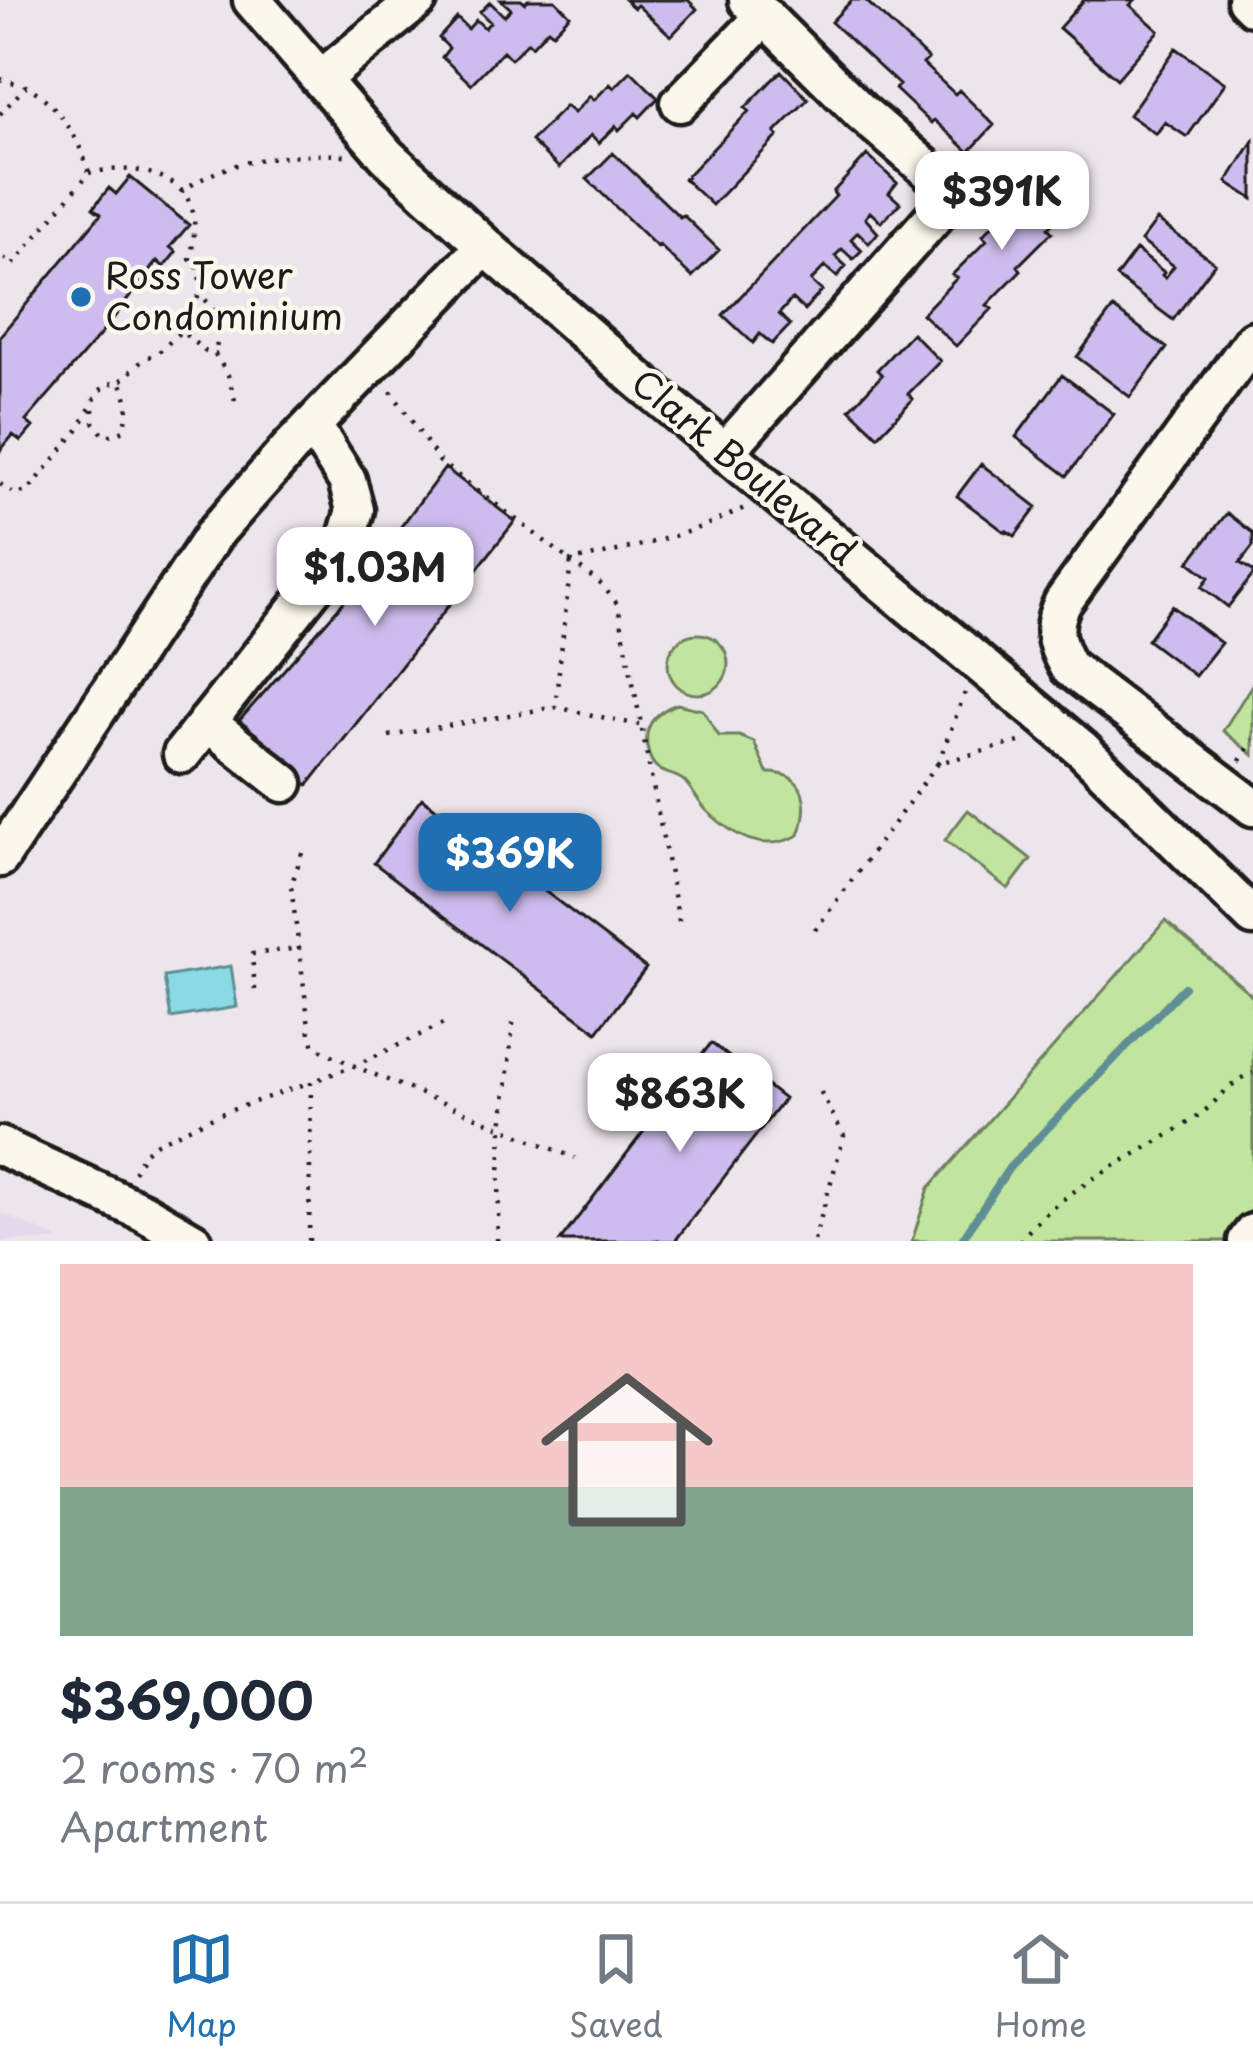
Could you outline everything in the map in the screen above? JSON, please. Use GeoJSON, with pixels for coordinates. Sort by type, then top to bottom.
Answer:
{"type":"FeatureCollection","features":[{"type":"Feature","properties":{"kind":"street","name":"Clark Boulevard"},"geometry":{"type":"LineString","coordinates":[[252,0],[387,156],[484,246],[1061,731],[1253,917]]}},
{"type":"Feature","properties":{"kind":"street"},"geometry":{"type":"LineString","coordinates":[[321,79],[418,0]]}},
{"type":"Feature","properties":{"kind":"street"},"geometry":{"type":"LineString","coordinates":[[1246,0],[1253,7]]}},
{"type":"Feature","properties":{"kind":"street"},"geometry":{"type":"LineString","coordinates":[[680,103],[756,8],[861,112],[956,193],[726,451]]}},
{"type":"Feature","properties":{"kind":"street"},"geometry":{"type":"LineString","coordinates":[[0,858],[214,534],[271,467],[484,246]]}},
{"type":"Feature","properties":{"kind":"street"},"geometry":{"type":"LineString","coordinates":[[1253,340],[1063,602],[1055,617],[1055,635],[1068,667],[1253,807]]}},
{"type":"Feature","properties":{"kind":"street"},"geometry":{"type":"LineString","coordinates":[[182,754],[344,544],[355,510],[347,480],[312,425]]}},
{"type":"Feature","properties":{"kind":"street"},"geometry":{"type":"LineString","coordinates":[[206,722],[284,782]]}},
{"type":"Feature","properties":{"kind":"street"},"geometry":{"type":"LineString","coordinates":[[0,1146],[193,1241]]}},
{"type":"Feature","properties":{"kind":"street"},"geometry":{"type":"LineString","coordinates":[[1247,1241],[1253,1233]]}},
{"type":"Feature","properties":{"kind":"path"},"geometry":{"type":"LineString","coordinates":[[0,79],[40,93],[60,115],[89,173]]}},
{"type":"Feature","properties":{"kind":"path"},"geometry":{"type":"LineString","coordinates":[[0,114],[26,86]]}},
{"type":"Feature","properties":{"kind":"path"},"geometry":{"type":"LineString","coordinates":[[181,192],[205,175],[284,156],[387,156]]}},
{"type":"Feature","properties":{"kind":"path"},"geometry":{"type":"LineString","coordinates":[[0,255],[13,265],[89,173],[112,168],[140,170],[162,177],[181,192],[194,214],[190,259],[197,263],[201,289],[181,331],[121,382],[99,392],[78,430],[28,491],[15,494],[0,484]]}},
{"type":"Feature","properties":{"kind":"path"},"geometry":{"type":"LineString","coordinates":[[201,289],[214,310],[219,332],[215,354],[228,374],[236,404]]}},
{"type":"Feature","properties":{"kind":"path"},"geometry":{"type":"LineString","coordinates":[[181,331],[215,354]]}},
{"type":"Feature","properties":{"kind":"path"},"geometry":{"type":"LineString","coordinates":[[370,364],[440,462],[602,585],[618,605],[679,921]]}},
{"type":"Feature","properties":{"kind":"path"},"geometry":{"type":"LineString","coordinates":[[92,405],[94,422],[105,437],[124,430],[128,396],[121,382]]}},
{"type":"Feature","properties":{"kind":"path"},"geometry":{"type":"LineString","coordinates":[[571,561],[722,520],[775,492]]}},
{"type":"Feature","properties":{"kind":"path"},"geometry":{"type":"LineString","coordinates":[[555,706],[571,561]]}},
{"type":"Feature","properties":{"kind":"path"},"geometry":{"type":"LineString","coordinates":[[815,929],[938,763],[978,662]]}},
{"type":"Feature","properties":{"kind":"path"},"geometry":{"type":"LineString","coordinates":[[389,736],[555,706],[639,725]]}},
{"type":"Feature","properties":{"kind":"path"},"geometry":{"type":"LineString","coordinates":[[938,763],[1061,731]]}},
{"type":"Feature","properties":{"kind":"path"},"geometry":{"type":"LineString","coordinates":[[302,853],[291,886],[311,1040],[319,1051],[575,1158]]}},
{"type":"Feature","properties":{"kind":"path"},"geometry":{"type":"LineString","coordinates":[[255,990],[252,954],[301,948]]}},
{"type":"Feature","properties":{"kind":"path"},"geometry":{"type":"LineString","coordinates":[[496,1241],[514,1014]]}},
{"type":"Feature","properties":{"kind":"path"},"geometry":{"type":"LineString","coordinates":[[119,1201],[144,1153],[157,1144],[215,1116],[354,1066],[442,1024]]}},
{"type":"Feature","properties":{"kind":"path"},"geometry":{"type":"LineString","coordinates":[[1020,1241],[1069,1192],[1204,1112],[1239,1077],[1253,1073]]}},
{"type":"Feature","properties":{"kind":"path"},"geometry":{"type":"LineString","coordinates":[[309,1241],[311,1082]]}},
{"type":"Feature","properties":{"kind":"path"},"geometry":{"type":"LineString","coordinates":[[814,1241],[844,1136],[817,1085]]}},
{"type":"Feature","properties":{"kind":"shaded area"},"geometry":{"type":"Polygon","coordinates":[[[0,1212],[57,1238],[0,1241],[0,1212]]]}},
{"type":"Feature","properties":{"kind":"green space"},"geometry":{"type":"Polygon","coordinates":[[[698,634],[719,643],[728,664],[719,685],[698,694],[677,685],[668,664],[677,643],[698,634]]]}},
{"type":"Feature","properties":{"kind":"green space"},"geometry":{"type":"Polygon","coordinates":[[[1253,683],[1253,755],[1223,731],[1253,683]]]}},
{"type":"Feature","properties":{"kind":"green space"},"geometry":{"type":"Polygon","coordinates":[[[677,704],[703,710],[719,736],[754,742],[767,773],[798,784],[804,801],[799,835],[761,843],[739,835],[707,811],[684,781],[654,764],[647,748],[650,724],[677,704]]]}},
{"type":"Feature","properties":{"kind":"green space"},"geometry":{"type":"Polygon","coordinates":[[[968,810],[1031,859],[1008,889],[945,840],[968,810]]]}},
{"type":"Feature","properties":{"kind":"green space"},"geometry":{"type":"Polygon","coordinates":[[[1165,921],[1253,996],[1253,1208],[1228,1241],[912,1241],[929,1188],[1165,921]]]}},
{"type":"Feature","properties":{"kind":"water"},"geometry":{"type":"Polygon","coordinates":[[[231,966],[237,1007],[171,1018],[164,977],[231,966]]]}},
{"type":"Feature","properties":{"kind":"building"},"geometry":{"type":"Polygon","coordinates":[[[501,0],[555,0],[570,15],[553,33],[548,29],[511,59],[503,51],[471,84],[442,57],[449,48],[439,38],[457,18],[468,29],[476,20],[485,28],[490,22],[480,12],[490,2],[504,16],[511,9],[501,0]]]}},
{"type":"Feature","properties":{"kind":"building"},"geometry":{"type":"Polygon","coordinates":[[[625,0],[688,0],[697,9],[671,36],[625,0]]]}},
{"type":"Feature","properties":{"kind":"building"},"geometry":{"type":"Polygon","coordinates":[[[852,0],[865,0],[928,59],[923,64],[955,94],[959,90],[994,125],[969,152],[934,120],[931,123],[895,89],[899,85],[831,22],[852,0]]]}},
{"type":"Feature","properties":{"kind":"building"},"geometry":{"type":"Polygon","coordinates":[[[1084,0],[1135,0],[1130,5],[1159,31],[1117,79],[1059,28],[1084,0]]]}},
{"type":"Feature","properties":{"kind":"building"},"geometry":{"type":"Polygon","coordinates":[[[1176,48],[1225,83],[1187,137],[1165,122],[1156,134],[1129,115],[1176,48]]]}},
{"type":"Feature","properties":{"kind":"building"},"geometry":{"type":"Polygon","coordinates":[[[631,71],[658,98],[640,117],[636,113],[599,143],[591,135],[559,168],[531,141],[566,106],[574,113],[590,96],[594,100],[610,84],[614,88],[631,71]]]}},
{"type":"Feature","properties":{"kind":"building"},"geometry":{"type":"Polygon","coordinates":[[[781,71],[808,99],[712,205],[684,179],[781,71]]]}},
{"type":"Feature","properties":{"kind":"building"},"geometry":{"type":"Polygon","coordinates":[[[1253,141],[1253,199],[1227,182],[1253,141]]]}},
{"type":"Feature","properties":{"kind":"building"},"geometry":{"type":"Polygon","coordinates":[[[613,153],[719,250],[692,277],[587,179],[613,153]]]}},
{"type":"Feature","properties":{"kind":"building"},"geometry":{"type":"Polygon","coordinates":[[[867,155],[897,183],[889,193],[900,203],[881,222],[870,212],[865,218],[878,233],[869,243],[858,232],[851,239],[862,250],[853,259],[842,249],[835,256],[846,266],[837,277],[825,266],[811,281],[822,291],[804,310],[792,299],[779,314],[790,325],[772,344],[760,334],[753,343],[723,315],[836,196],[833,192],[867,155]]]}},
{"type":"Feature","properties":{"kind":"building"},"geometry":{"type":"Polygon","coordinates":[[[1049,160],[1083,192],[987,305],[992,309],[956,346],[922,314],[957,278],[952,275],[987,240],[983,235],[1049,160]]]}},
{"type":"Feature","properties":{"kind":"building","name":"Ross Tower Condominium"},"geometry":{"type":"Polygon","coordinates":[[[130,177],[189,225],[170,247],[176,252],[164,267],[157,261],[26,421],[33,427],[21,441],[13,435],[0,451],[0,336],[101,214],[93,208],[109,188],[116,194],[130,177]]]}},
{"type":"Feature","properties":{"kind":"building"},"geometry":{"type":"Polygon","coordinates":[[[1157,220],[1215,263],[1173,320],[1116,277],[1136,250],[1164,272],[1165,278],[1174,266],[1141,241],[1157,220]]]}},
{"type":"Feature","properties":{"kind":"building"},"geometry":{"type":"Polygon","coordinates":[[[1113,308],[1167,348],[1130,397],[1077,357],[1113,308]]]}},
{"type":"Feature","properties":{"kind":"building"},"geometry":{"type":"Polygon","coordinates":[[[912,333],[940,361],[908,394],[913,399],[878,436],[850,409],[882,375],[877,370],[912,333]]]}},
{"type":"Feature","properties":{"kind":"building"},"geometry":{"type":"Polygon","coordinates":[[[1062,375],[1114,414],[1067,476],[1016,437],[1062,375]]]}},
{"type":"Feature","properties":{"kind":"building"},"geometry":{"type":"Polygon","coordinates":[[[981,464],[1037,507],[1015,536],[957,496],[981,464]]]}},
{"type":"Feature","properties":{"kind":"building"},"geometry":{"type":"Polygon","coordinates":[[[445,468],[515,521],[308,785],[231,730],[348,597],[445,468]]]}},
{"type":"Feature","properties":{"kind":"building"},"geometry":{"type":"Polygon","coordinates":[[[1227,513],[1253,533],[1253,546],[1240,563],[1253,575],[1228,607],[1202,587],[1209,577],[1189,562],[1227,513]]]}},
{"type":"Feature","properties":{"kind":"building"},"geometry":{"type":"Polygon","coordinates":[[[1172,606],[1221,643],[1195,676],[1147,640],[1172,606]]]}},
{"type":"Feature","properties":{"kind":"building"},"geometry":{"type":"Polygon","coordinates":[[[422,798],[646,968],[597,1032],[374,863],[422,798]]]}},
{"type":"Feature","properties":{"kind":"building"},"geometry":{"type":"Polygon","coordinates":[[[711,1043],[784,1099],[675,1241],[560,1241],[711,1043]]]}},
{"type":"Feature","properties":{"kind":"waterway"},"geometry":{"type":"LineString","coordinates":[[961,1241],[1009,1168],[1184,987]]}},
{"type":"Feature","properties":{"kind":"place","name":"Ross Tower Condominium"},"geometry":{"type":"Point","coordinates":[81,297]}}]}
